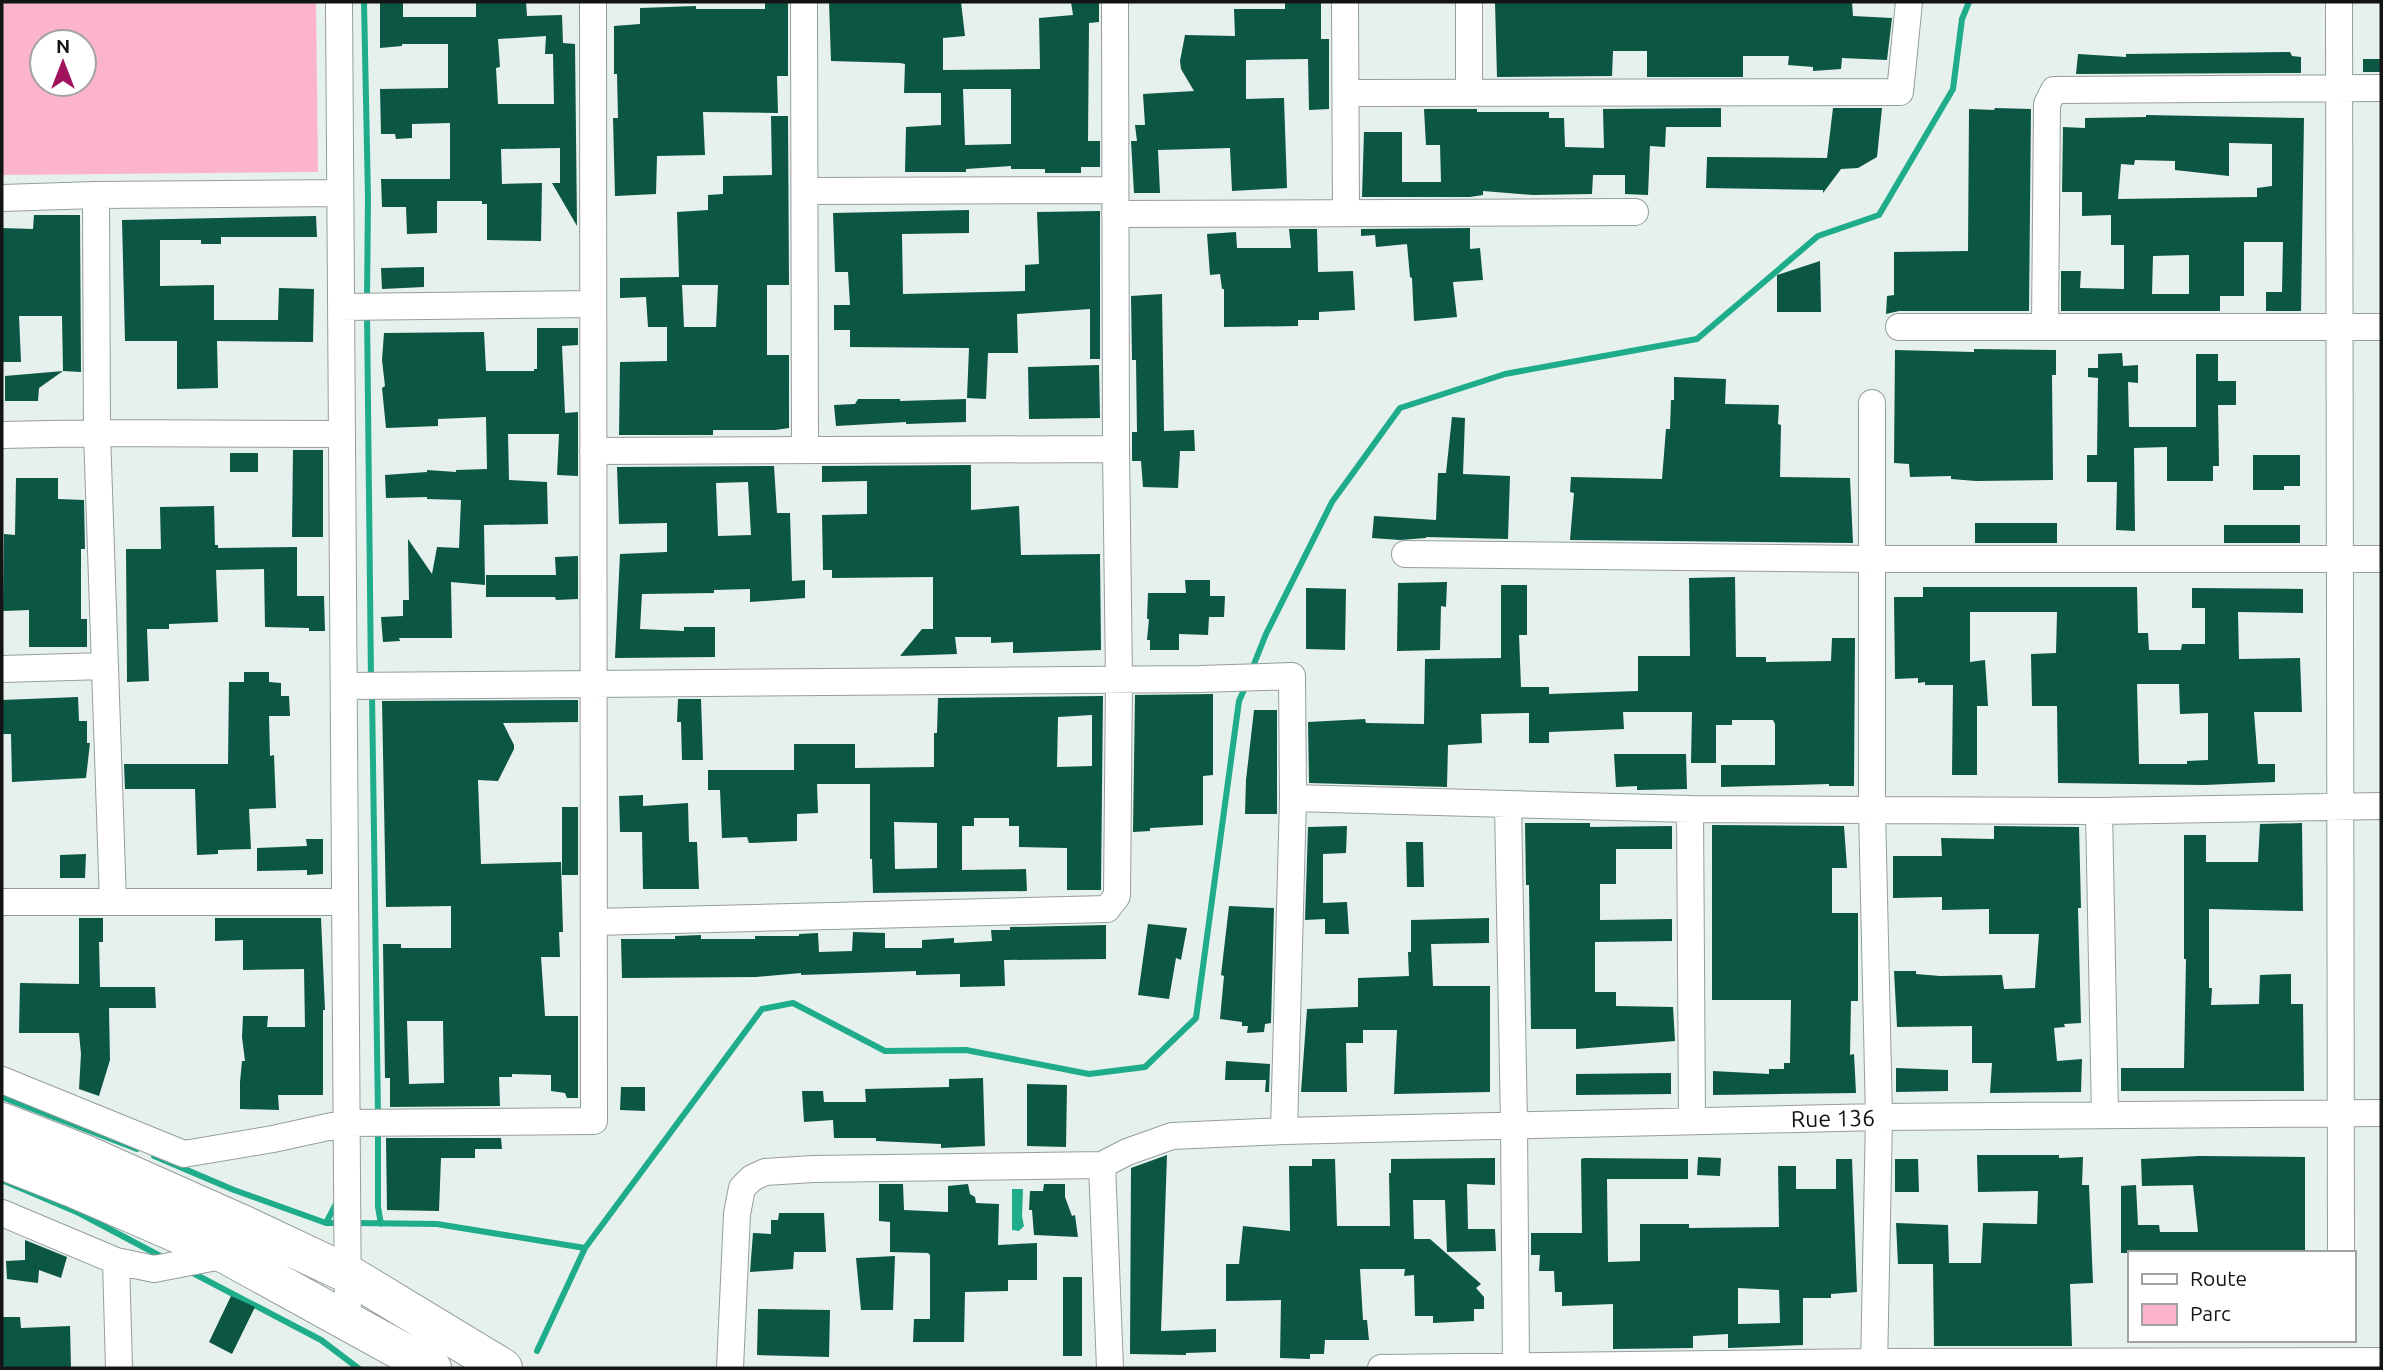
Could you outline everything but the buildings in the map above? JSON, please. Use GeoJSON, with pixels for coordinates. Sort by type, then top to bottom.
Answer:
{"type":"FeatureCollection","features":[{"type":"Feature","properties":{"kind":"highway"},"geometry":{"type":"LineString","coordinates":[[2,1122],[87,1155],[348,1274],[503,1368]]}},
{"type":"Feature","properties":{"kind":"highway"},"geometry":{"type":"LineString","coordinates":[[2,1160],[227,1255],[432,1368]]}},
{"type":"Feature","properties":{"kind":"street"},"geometry":{"type":"LineString","coordinates":[[339,2],[348,1322]]}},
{"type":"Feature","properties":{"kind":"street"},"geometry":{"type":"LineString","coordinates":[[2,1080],[184,1154],[346,1124],[594,1121],[593,2]]}},
{"type":"Feature","properties":{"kind":"street"},"geometry":{"type":"LineString","coordinates":[[804,2],[805,450]]}},
{"type":"Feature","properties":{"kind":"street"},"geometry":{"type":"LineString","coordinates":[[594,922],[1107,909],[1117,896],[1119,680],[1115,2]]}},
{"type":"Feature","properties":{"kind":"street"},"geometry":{"type":"LineString","coordinates":[[1345,2],[1346,213]]}},
{"type":"Feature","properties":{"kind":"street"},"geometry":{"type":"LineString","coordinates":[[1469,2],[1469,93]]}},
{"type":"Feature","properties":{"kind":"street"},"geometry":{"type":"LineString","coordinates":[[1346,93],[1900,92],[1909,2]]}},
{"type":"Feature","properties":{"kind":"street"},"geometry":{"type":"LineString","coordinates":[[2339,2],[2341,1251]]}},
{"type":"Feature","properties":{"kind":"street"},"geometry":{"type":"LineString","coordinates":[[2045,327],[2047,104],[2054,90],[2381,88]]}},
{"type":"Feature","properties":{"kind":"street"},"geometry":{"type":"LineString","coordinates":[[805,191],[1346,213],[1635,212]]}},
{"type":"Feature","properties":{"kind":"street"},"geometry":{"type":"LineString","coordinates":[[2,198],[340,193]]}},
{"type":"Feature","properties":{"kind":"street"},"geometry":{"type":"LineString","coordinates":[[96,195],[97,433],[113,902]]}},
{"type":"Feature","properties":{"kind":"street"},"geometry":{"type":"LineString","coordinates":[[341,307],[593,304]]}},
{"type":"Feature","properties":{"kind":"street"},"geometry":{"type":"LineString","coordinates":[[1899,327],[2381,327]]}},
{"type":"Feature","properties":{"kind":"street"},"geometry":{"type":"LineString","coordinates":[[1872,403],[1872,809],[1880,1117],[1874,1365]]}},
{"type":"Feature","properties":{"kind":"street"},"geometry":{"type":"LineString","coordinates":[[2,435],[342,434]]}},
{"type":"Feature","properties":{"kind":"street"},"geometry":{"type":"LineString","coordinates":[[593,451],[1116,449]]}},
{"type":"Feature","properties":{"kind":"street"},"geometry":{"type":"LineString","coordinates":[[1405,554],[1871,559],[2381,559]]}},
{"type":"Feature","properties":{"kind":"street"},"geometry":{"type":"LineString","coordinates":[[2,669],[105,666]]}},
{"type":"Feature","properties":{"kind":"street"},"geometry":{"type":"LineString","coordinates":[[344,686],[1119,680],[1292,676],[1293,798],[1284,1131]]}},
{"type":"Feature","properties":{"kind":"street"},"geometry":{"type":"LineString","coordinates":[[1293,798],[1690,809],[2099,811],[2381,806]]}},
{"type":"Feature","properties":{"kind":"street"},"geometry":{"type":"LineString","coordinates":[[1508,805],[1516,1368]]}},
{"type":"Feature","properties":{"kind":"street"},"geometry":{"type":"LineString","coordinates":[[1690,809],[1692,1121]]}},
{"type":"Feature","properties":{"kind":"street"},"geometry":{"type":"LineString","coordinates":[[2099,811],[2105,1115]]}},
{"type":"Feature","properties":{"kind":"street"},"geometry":{"type":"LineString","coordinates":[[2,902],[345,902]]}},
{"type":"Feature","properties":{"kind":"street","name":"Rue 136"},"geometry":{"type":"LineString","coordinates":[[1102,1165],[1127,1152],[1172,1136],[1284,1131],[1880,1117],[2381,1113]]}},
{"type":"Feature","properties":{"kind":"street"},"geometry":{"type":"LineString","coordinates":[[730,1368],[737,1214],[742,1188],[752,1178],[765,1172],[813,1169],[1102,1165],[1110,1368]]}},
{"type":"Feature","properties":{"kind":"street"},"geometry":{"type":"LineString","coordinates":[[2,1213],[116,1261],[154,1269],[227,1255]]}},
{"type":"Feature","properties":{"kind":"street"},"geometry":{"type":"LineString","coordinates":[[116,1261],[119,1368]]}},
{"type":"Feature","properties":{"kind":"street"},"geometry":{"type":"LineString","coordinates":[[1381,1368],[1874,1365],[2341,1356],[2381,1361]]}},
{"type":"Feature","properties":{"kind":"green space"},"geometry":{"type":"Polygon","coordinates":[[[2,2],[316,2],[318,172],[2,175],[2,2]]]}},
{"type":"Feature","properties":{"kind":"shaded area"},"geometry":{"type":"Polygon","coordinates":[[[1012,1189],[1023,1189],[1024,1226],[1019,1231],[1012,1230],[1012,1189]]]}},
{"type":"Feature","properties":{"kind":"waterway"},"geometry":{"type":"LineString","coordinates":[[364,2],[367,301]]}},
{"type":"Feature","properties":{"kind":"waterway"},"geometry":{"type":"LineString","coordinates":[[1252,669],[1266,634],[1332,502],[1400,408],[1505,374],[1697,339],[1818,236],[1879,215],[1953,89],[1962,19],[1969,2]]}},
{"type":"Feature","properties":{"kind":"waterway"},"geometry":{"type":"LineString","coordinates":[[367,312],[371,679]]}},
{"type":"Feature","properties":{"kind":"waterway"},"geometry":{"type":"LineString","coordinates":[[537,1351],[585,1248],[762,1009],[793,1003],[885,1051],[966,1050],[1089,1074],[1145,1067],[1196,1018],[1239,701],[1247,683]]}},
{"type":"Feature","properties":{"kind":"waterway"},"geometry":{"type":"LineString","coordinates":[[372,693],[378,1116]]}},
{"type":"Feature","properties":{"kind":"waterway"},"geometry":{"type":"LineString","coordinates":[[2,1097],[137,1149]]}},
{"type":"Feature","properties":{"kind":"waterway"},"geometry":{"type":"LineString","coordinates":[[378,1131],[378,1207],[381,1224]]}},
{"type":"Feature","properties":{"kind":"waterway"},"geometry":{"type":"LineString","coordinates":[[154,1156],[234,1190],[326,1223],[340,1223]]}},
{"type":"Feature","properties":{"kind":"waterway"},"geometry":{"type":"LineString","coordinates":[[4,1181],[79,1213],[164,1258]]}},
{"type":"Feature","properties":{"kind":"waterway"},"geometry":{"type":"LineString","coordinates":[[326,1223],[338,1200]]}},
{"type":"Feature","properties":{"kind":"waterway"},"geometry":{"type":"LineString","coordinates":[[355,1223],[437,1224],[585,1248]]}},
{"type":"Feature","properties":{"kind":"waterway"},"geometry":{"type":"LineString","coordinates":[[189,1271],[321,1340],[358,1368]]}}]}
